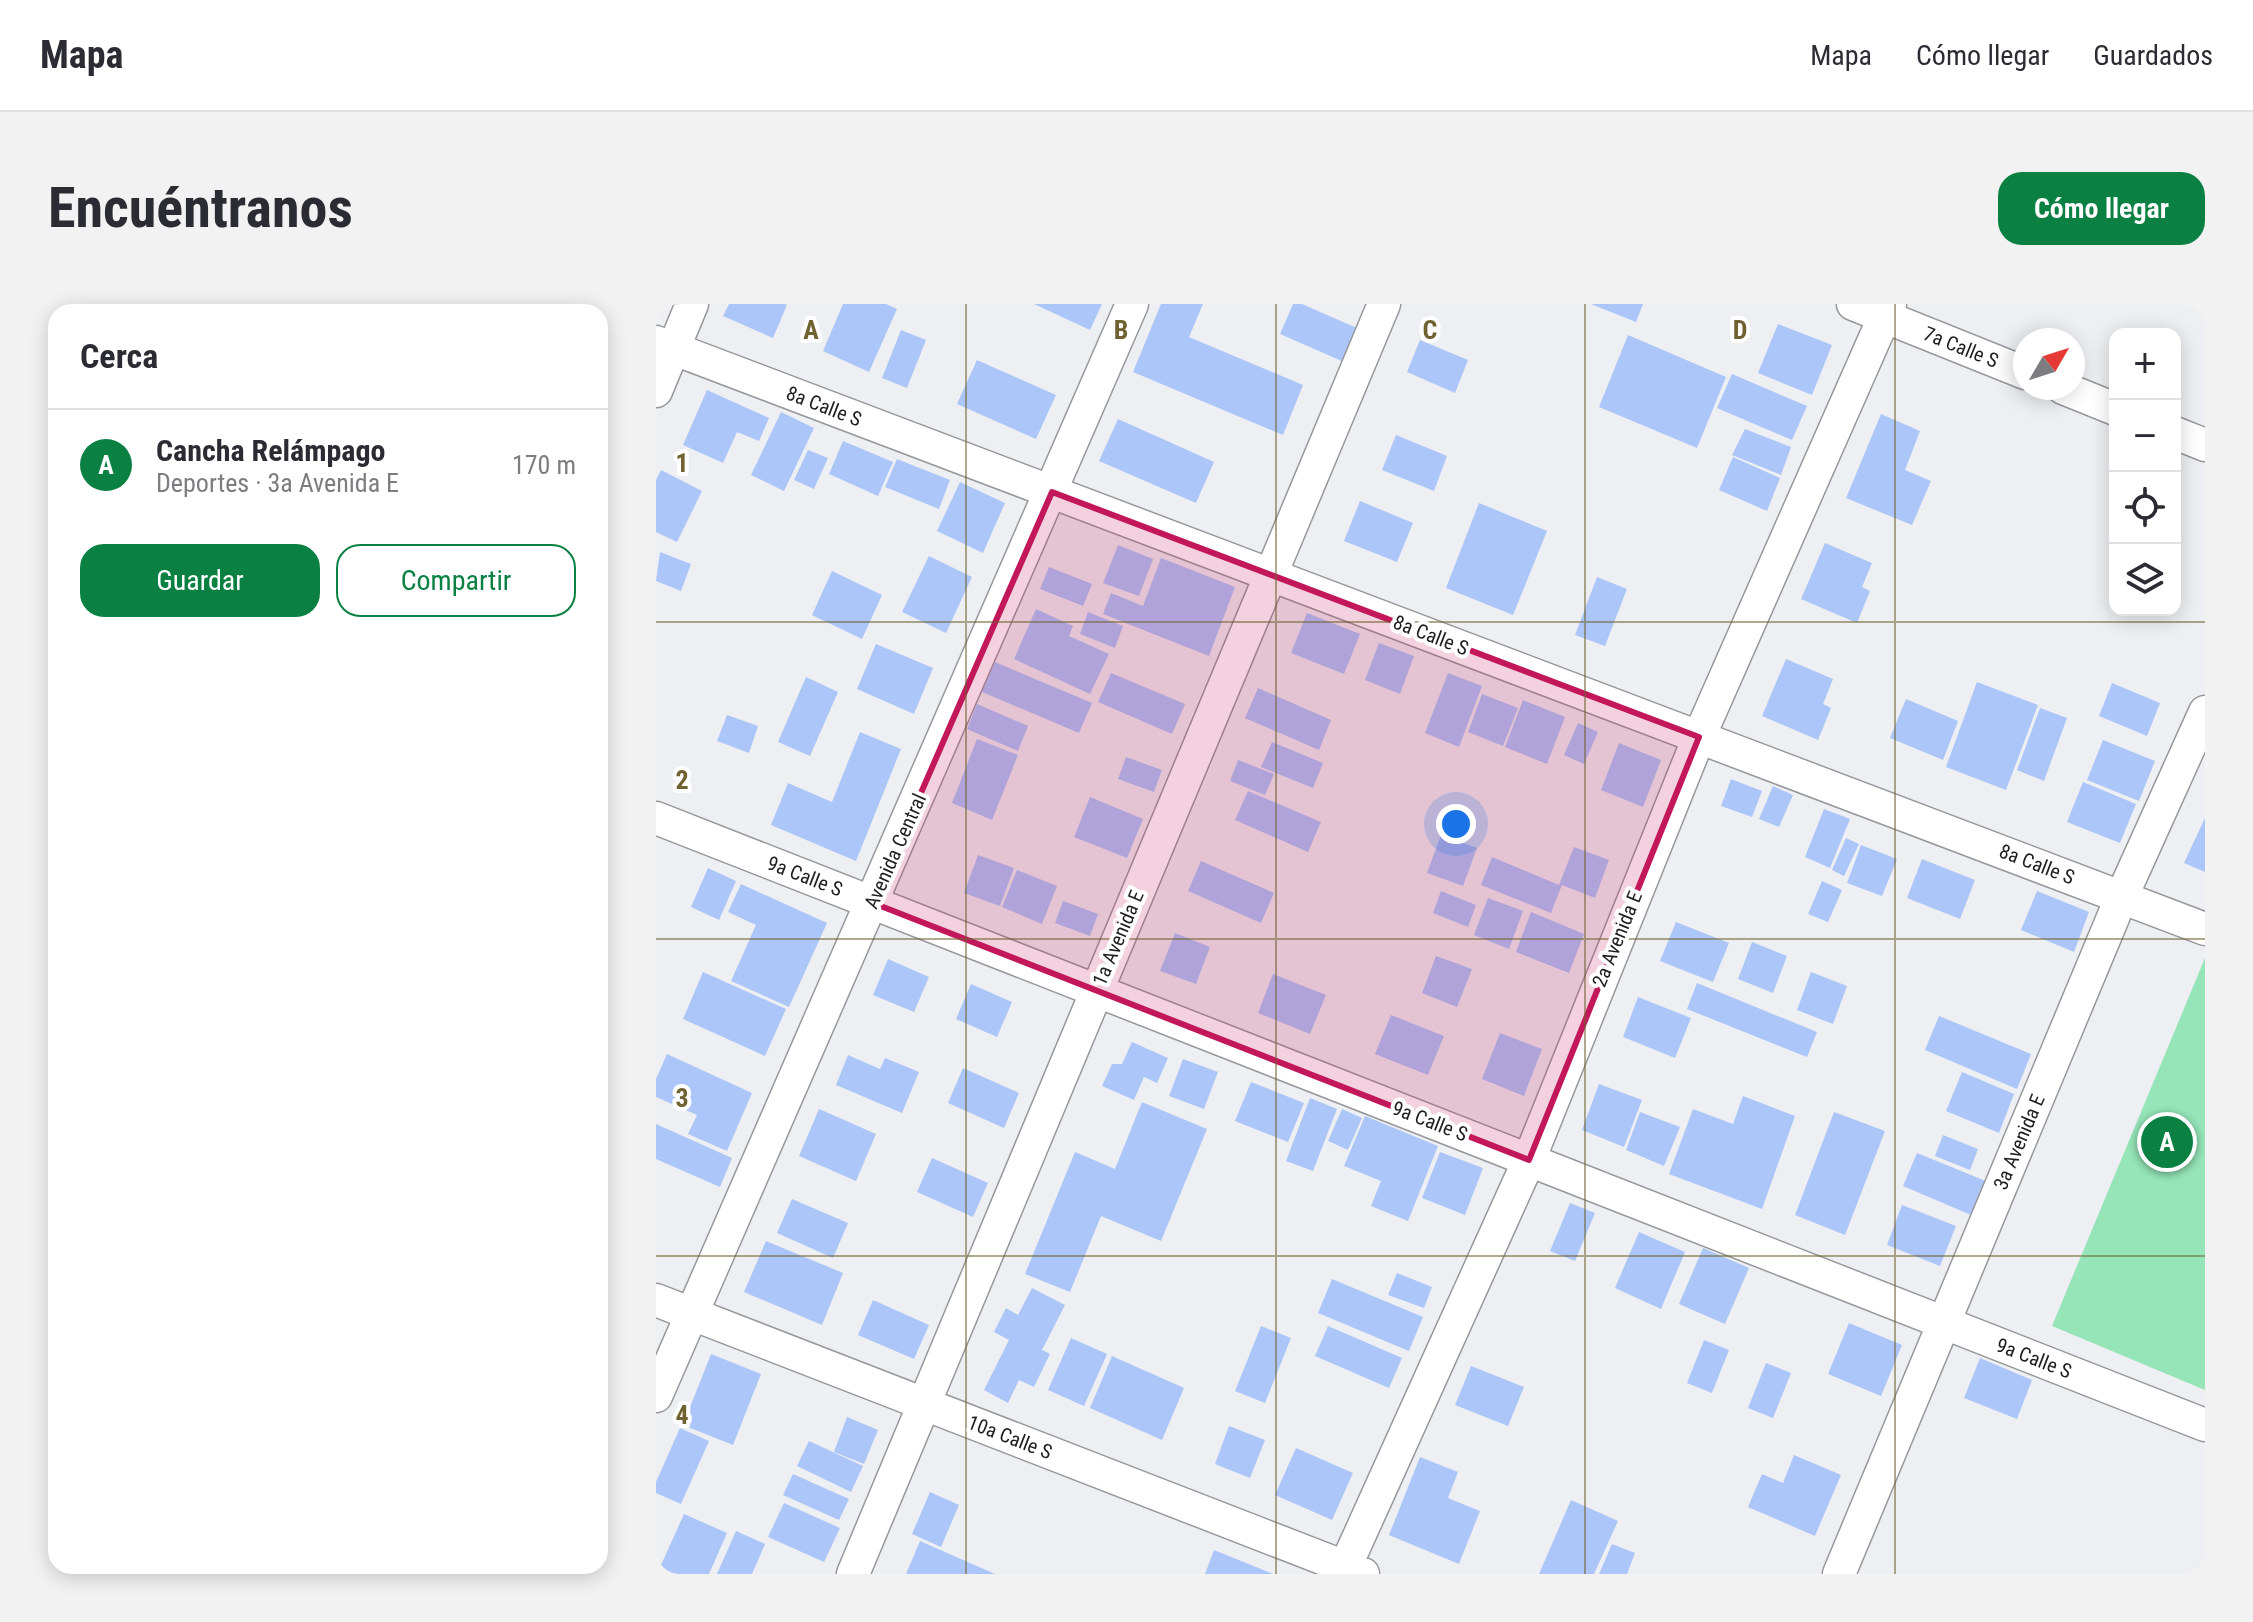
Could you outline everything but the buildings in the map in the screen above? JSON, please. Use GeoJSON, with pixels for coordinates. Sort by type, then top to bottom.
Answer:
{"type":"FeatureCollection","features":[{"type":"Feature","properties":{"kind":"street"},"geometry":{"type":"LineString","coordinates":[[656,391],[665,346],[692,304]]}},
{"type":"Feature","properties":{"kind":"street","name":"Avenida Central"},"geometry":{"type":"LineString","coordinates":[[656,1396],[1132,304]]}},
{"type":"Feature","properties":{"kind":"street","name":"1a Avenida E"},"geometry":{"type":"LineString","coordinates":[[853,1574],[1384,304]]}},
{"type":"Feature","properties":{"kind":"street","name":"7a Calle S"},"geometry":{"type":"LineString","coordinates":[[1853,304],[1887,310],[2013,368]]}},
{"type":"Feature","properties":{"kind":"street","name":"2a Avenida E"},"geometry":{"type":"LineString","coordinates":[[1350,1572],[1529,1160],[1699,737],[1887,310]]}},
{"type":"Feature","properties":{"kind":"street","name":"8a Calle S"},"geometry":{"type":"LineString","coordinates":[[665,346],[2205,929]]}},
{"type":"Feature","properties":{"kind":"street"},"geometry":{"type":"LineString","coordinates":[[2085,397],[2109,407]]}},
{"type":"Feature","properties":{"kind":"street"},"geometry":{"type":"LineString","coordinates":[[2181,435],[2205,445]]}},
{"type":"Feature","properties":{"kind":"street","name":"3a Avenida E"},"geometry":{"type":"LineString","coordinates":[[1839,1574],[2122,896],[2205,712]]}},
{"type":"Feature","properties":{"kind":"street","name":"9a Calle S"},"geometry":{"type":"LineString","coordinates":[[656,818],[2205,1425]]}},
{"type":"Feature","properties":{"kind":"street","name":"10a Calle S"},"geometry":{"type":"LineString","coordinates":[[656,1300],[1350,1572]]}},
{"type":"Feature","properties":{"kind":"highlighted area"},"geometry":{"type":"Polygon","coordinates":[[[1052,492],[1699,737],[1529,1160],[873,903],[1052,492]]]}},
{"type":"Feature","properties":{"kind":"green space"},"geometry":{"type":"Polygon","coordinates":[[[2205,958],[2205,1390],[2052,1326],[2205,958]]]}},
{"type":"Feature","properties":{"kind":"place","name":"Cancha Relámpago"},"geometry":{"type":"Point","coordinates":[2167,1142]}}]}
